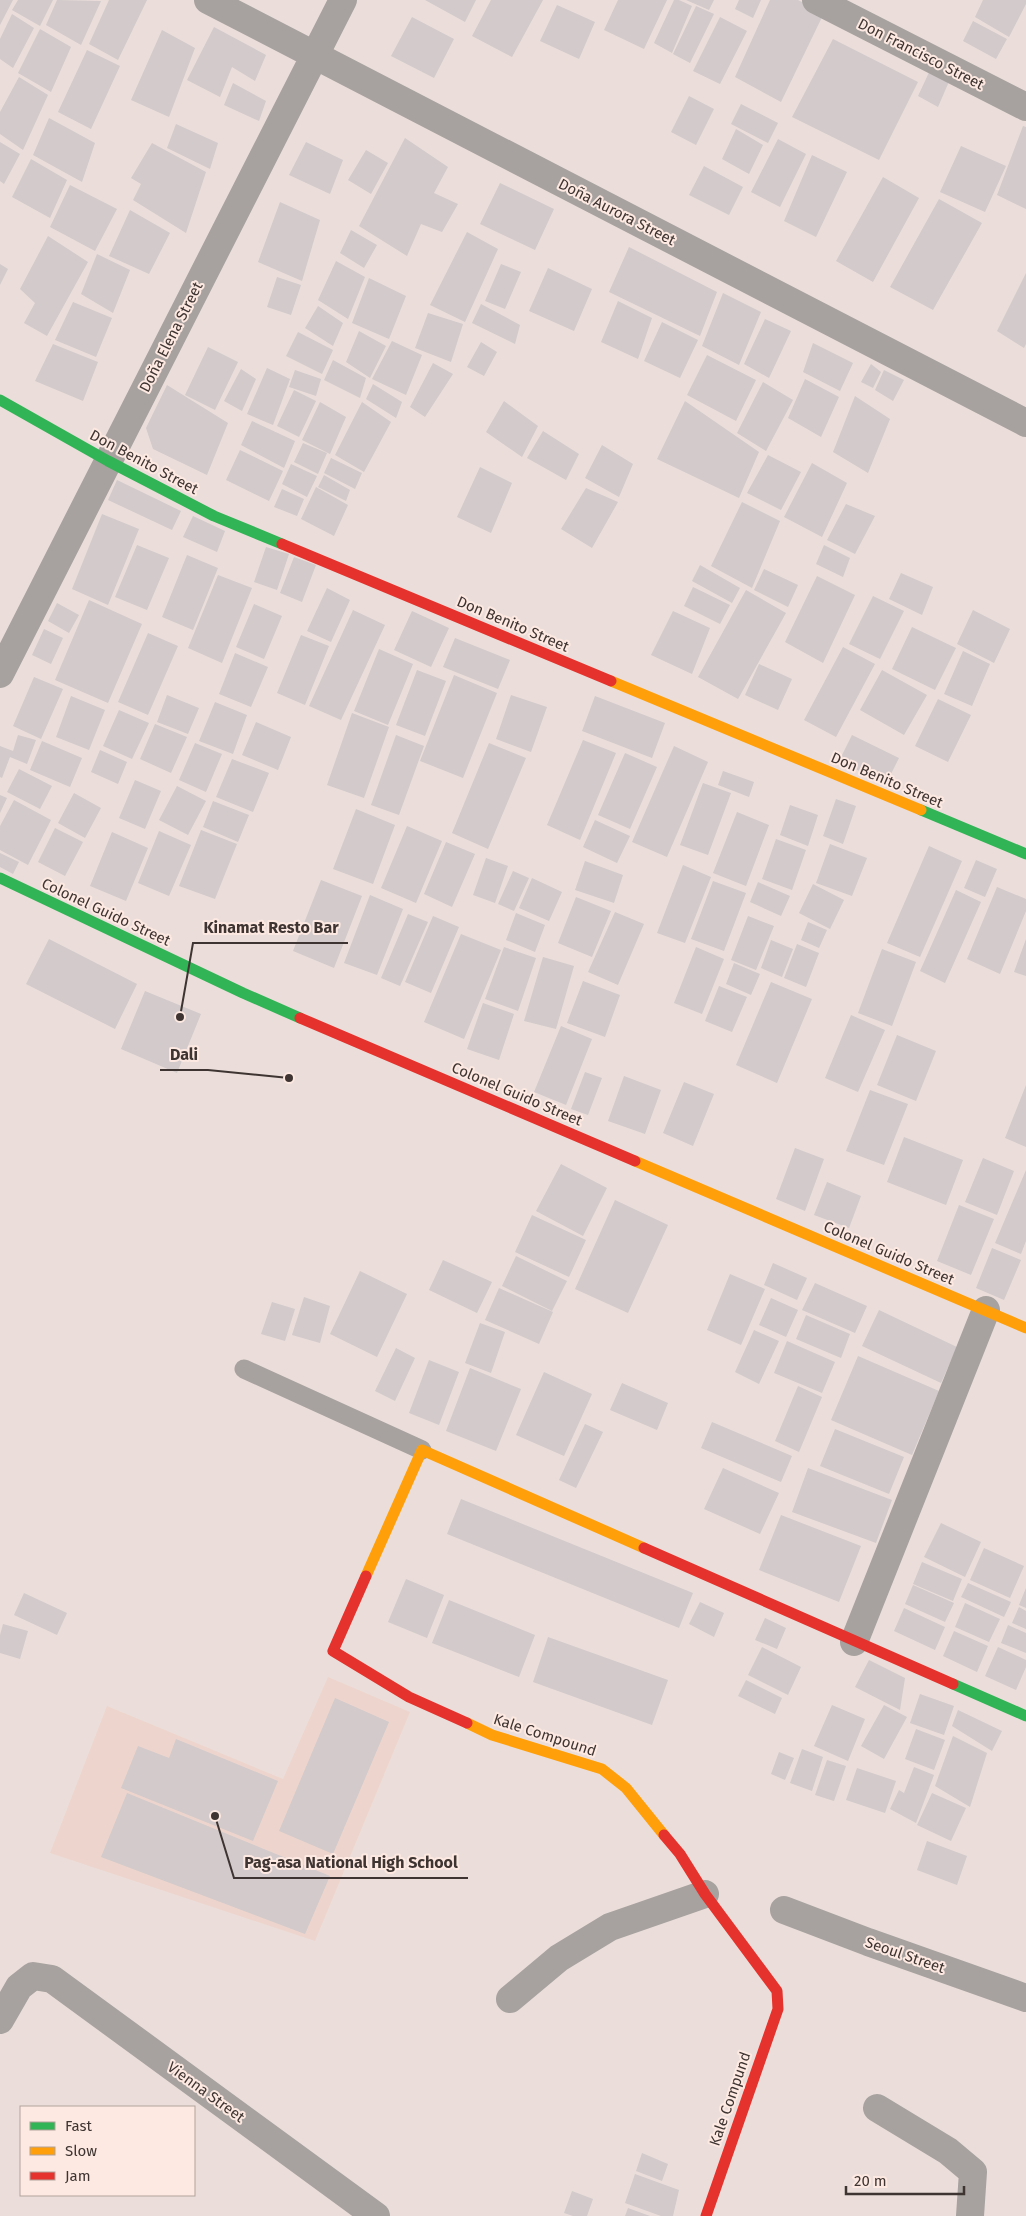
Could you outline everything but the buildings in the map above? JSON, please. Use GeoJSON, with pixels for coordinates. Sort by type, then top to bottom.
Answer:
{"type":"FeatureCollection","features":[{"type":"Feature","properties":{"kind":"street","name":"Doña Aurora Street"},"geometry":{"type":"LineString","coordinates":[[208,0],[1026,423]]}},
{"type":"Feature","properties":{"kind":"street","name":"Doña Elena Street"},"geometry":{"type":"LineString","coordinates":[[0,674],[343,0]]}},
{"type":"Feature","properties":{"kind":"street","name":"Don Francisco Street"},"geometry":{"type":"LineString","coordinates":[[816,0],[1026,107]]}},
{"type":"Feature","properties":{"kind":"street","name":"Don Benito Street"},"geometry":{"type":"LineString","coordinates":[[0,400],[108,461],[214,516],[1026,854]]}},
{"type":"Feature","properties":{"kind":"street","name":"Colonel Guido Street"},"geometry":{"type":"LineString","coordinates":[[0,878],[243,993],[1026,1328]]}},
{"type":"Feature","properties":{"kind":"street"},"geometry":{"type":"LineString","coordinates":[[854,1642],[986,1310]]}},
{"type":"Feature","properties":{"kind":"street"},"geometry":{"type":"LineString","coordinates":[[422,1450],[854,1642],[1026,1716]]}},
{"type":"Feature","properties":{"kind":"street","name":"Kale Compound"},"geometry":{"type":"LineString","coordinates":[[422,1450],[333,1651],[409,1697],[492,1734],[602,1769],[626,1788],[680,1854],[705,1894],[777,1992]]}},
{"type":"Feature","properties":{"kind":"street"},"geometry":{"type":"LineString","coordinates":[[510,1999],[559,1958],[610,1927],[705,1894]]}},
{"type":"Feature","properties":{"kind":"street","name":"Seoul Street"},"geometry":{"type":"LineString","coordinates":[[784,1910],[1026,1998]]}},
{"type":"Feature","properties":{"kind":"street","name":"Vienna Street"},"geometry":{"type":"LineString","coordinates":[[0,2020],[19,1986],[33,1976],[52,1979],[376,2216]]}},
{"type":"Feature","properties":{"kind":"street","name":"Kale Compund"},"geometry":{"type":"LineString","coordinates":[[706,2216],[778,2009],[777,1992]]}},
{"type":"Feature","properties":{"kind":"street"},"geometry":{"type":"LineString","coordinates":[[877,2108],[948,2151],[973,2172],[970,2216]]}},
{"type":"Feature","properties":{"kind":"lane"},"geometry":{"type":"LineString","coordinates":[[244,1368],[422,1450]]}},
{"type":"Feature","properties":{"kind":"shaded area"},"geometry":{"type":"Polygon","coordinates":[[[328,1677],[410,1712],[315,1941],[50,1853],[107,1706],[283,1779],[328,1677]]]}},
{"type":"Feature","properties":{"kind":"traffic: fast"},"geometry":{"type":"LineString","coordinates":[[0,400],[108,461],[214,516],[282,544]]}},
{"type":"Feature","properties":{"kind":"traffic: fast"},"geometry":{"type":"LineString","coordinates":[[921,810],[1026,854]]}},
{"type":"Feature","properties":{"kind":"traffic: fast"},"geometry":{"type":"LineString","coordinates":[[0,878],[300,1018]]}},
{"type":"Feature","properties":{"kind":"traffic: fast"},"geometry":{"type":"LineString","coordinates":[[953,1684],[1026,1716]]}},
{"type":"Feature","properties":{"kind":"traffic: slow"},"geometry":{"type":"LineString","coordinates":[[611,681],[921,810]]}},
{"type":"Feature","properties":{"kind":"traffic: slow"},"geometry":{"type":"LineString","coordinates":[[635,1161],[1026,1328]]}},
{"type":"Feature","properties":{"kind":"traffic: slow"},"geometry":{"type":"LineString","coordinates":[[366,1576],[422,1450],[644,1548]]}},
{"type":"Feature","properties":{"kind":"traffic: slow"},"geometry":{"type":"LineString","coordinates":[[467,1723],[492,1735],[602,1769],[626,1788],[664,1835]]}},
{"type":"Feature","properties":{"kind":"traffic: jam"},"geometry":{"type":"LineString","coordinates":[[282,544],[611,681]]}},
{"type":"Feature","properties":{"kind":"traffic: jam"},"geometry":{"type":"LineString","coordinates":[[300,1018],[635,1161]]}},
{"type":"Feature","properties":{"kind":"traffic: jam"},"geometry":{"type":"LineString","coordinates":[[644,1548],[953,1684]]}},
{"type":"Feature","properties":{"kind":"traffic: jam"},"geometry":{"type":"LineString","coordinates":[[366,1576],[333,1651],[409,1697],[467,1723]]}},
{"type":"Feature","properties":{"kind":"traffic: jam"},"geometry":{"type":"LineString","coordinates":[[664,1835],[680,1854],[705,1894],[777,1991],[778,2009],[706,2216]]}},
{"type":"Feature","properties":{"kind":"place","name":"Kinamat Resto Bar"},"geometry":{"type":"Point","coordinates":[180,1017]}},
{"type":"Feature","properties":{"kind":"place","name":"Dali"},"geometry":{"type":"Point","coordinates":[289,1078]}},
{"type":"Feature","properties":{"kind":"place","name":"Pag-asa National High School"},"geometry":{"type":"Point","coordinates":[215,1816]}}]}
